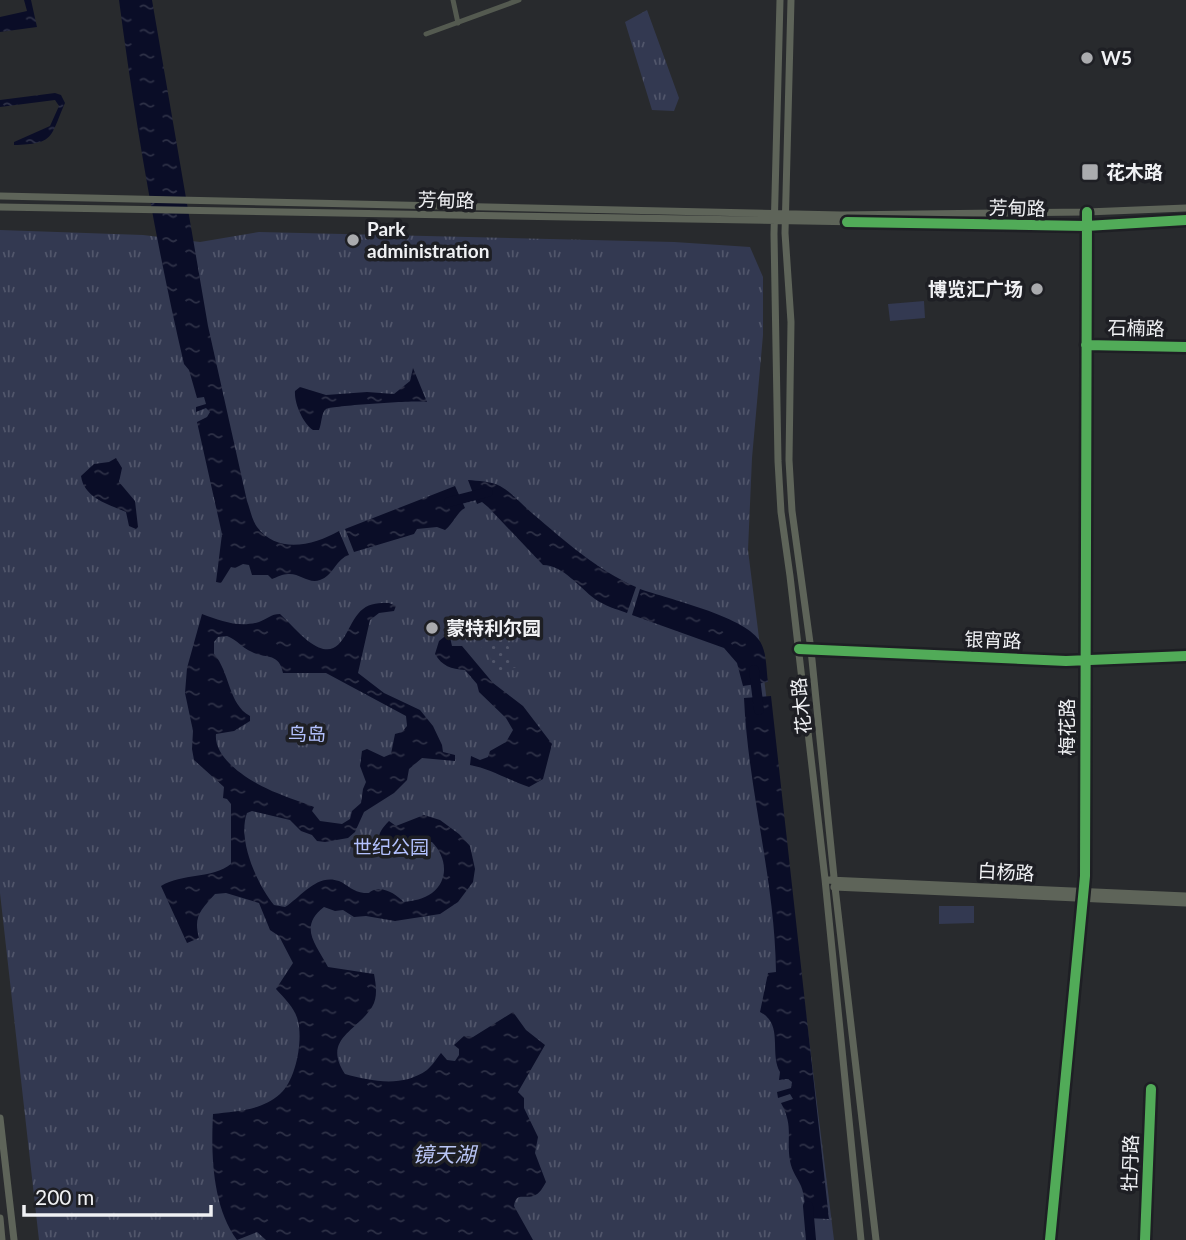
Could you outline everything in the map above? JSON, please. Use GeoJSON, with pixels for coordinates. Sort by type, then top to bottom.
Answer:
{"type":"FeatureCollection","features":[{"type":"Feature","properties":{"kind":"main road","name":"花木路"},"geometry":{"type":"LineString","coordinates":[[780,0],[775,218],[781,512],[825,883],[861,1240]]}},
{"type":"Feature","properties":{"kind":"main road","name":"花木路"},"geometry":{"type":"LineString","coordinates":[[791,0],[785,233],[791,321],[789,460],[792,511],[811,650],[834,884],[876,1240]]}},
{"type":"Feature","properties":{"kind":"main road","name":"芳甸路"},"geometry":{"type":"LineString","coordinates":[[0,196],[775,218]]}},
{"type":"Feature","properties":{"kind":"main road","name":"芳甸路"},"geometry":{"type":"LineString","coordinates":[[0,207],[775,218],[1186,208]]}},
{"type":"Feature","properties":{"kind":"main road","name":"芳甸路"},"geometry":{"type":"LineString","coordinates":[[786,218],[1086,226],[1186,220]]}},
{"type":"Feature","properties":{"kind":"main road","name":"白杨路"},"geometry":{"type":"LineString","coordinates":[[825,883],[1084,895],[1186,896]]}},
{"type":"Feature","properties":{"kind":"main road","name":"白杨路"},"geometry":{"type":"LineString","coordinates":[[1084,895],[1186,903]]}},
{"type":"Feature","properties":{"kind":"main road"},"geometry":{"type":"LineString","coordinates":[[0,1118],[14,1240]]}},
{"type":"Feature","properties":{"kind":"main road"},"geometry":{"type":"LineString","coordinates":[[0,1219],[2,1240]]}},
{"type":"Feature","properties":{"kind":"street"},"geometry":{"type":"LineString","coordinates":[[453,0],[458,23]]}},
{"type":"Feature","properties":{"kind":"street"},"geometry":{"type":"LineString","coordinates":[[426,34],[519,0]]}},
{"type":"Feature","properties":{"kind":"street","name":"梅花路"},"geometry":{"type":"LineString","coordinates":[[1050,1240],[1084,895],[1087,212]]}},
{"type":"Feature","properties":{"kind":"street","name":"石楠路"},"geometry":{"type":"LineString","coordinates":[[1086,345],[1186,347]]}},
{"type":"Feature","properties":{"kind":"street","name":"银宵路"},"geometry":{"type":"LineString","coordinates":[[799,649],[1085,661],[1186,656]]}},
{"type":"Feature","properties":{"kind":"street","name":"牡丹路"},"geometry":{"type":"LineString","coordinates":[[1144,1240],[1151,1088]]}},
{"type":"Feature","properties":{"kind":"green space"},"geometry":{"type":"Polygon","coordinates":[[[647,10],[679,98],[674,111],[652,110],[625,22],[647,10]]]}},
{"type":"Feature","properties":{"kind":"green space","name":"世纪公园"},"geometry":{"type":"Polygon","coordinates":[[[0,230],[143,235],[200,242],[259,232],[674,242],[750,247],[763,277],[763,335],[752,458],[748,550],[834,1240],[39,1240],[0,893],[0,230]]]}},
{"type":"Feature","properties":{"kind":"green space"},"geometry":{"type":"Polygon","coordinates":[[[924,301],[925,318],[890,321],[888,304],[924,301]]]}},
{"type":"Feature","properties":{"kind":"green space"},"geometry":{"type":"Polygon","coordinates":[[[500,626],[517,667],[496,673],[488,651],[483,652],[479,633],[500,626]]]}},
{"type":"Feature","properties":{"kind":"green space"},"geometry":{"type":"Polygon","coordinates":[[[939,906],[974,906],[974,923],[939,924],[939,906]]]}},
{"type":"Feature","properties":{"kind":"water"},"geometry":{"type":"Polygon","coordinates":[[[24,0],[31,0],[37,27],[0,32],[0,17],[27,11],[24,0]]]}},
{"type":"Feature","properties":{"kind":"water"},"geometry":{"type":"Polygon","coordinates":[[[119,0],[152,0],[208,326],[252,518],[266,536],[286,544],[308,543],[339,531],[349,555],[320,580],[312,581],[292,574],[272,579],[268,575],[252,575],[249,565],[243,564],[231,567],[221,583],[216,582],[222,534],[197,422],[207,417],[210,412],[206,408],[196,412],[196,407],[206,404],[204,397],[197,398],[189,370],[184,364],[164,274],[119,0]]]}},
{"type":"Feature","properties":{"kind":"water"},"geometry":{"type":"Polygon","coordinates":[[[55,93],[61,95],[65,103],[53,131],[37,143],[14,145],[14,142],[50,126],[59,106],[55,100],[0,107],[0,100],[55,93]]]}},
{"type":"Feature","properties":{"kind":"water"},"geometry":{"type":"Polygon","coordinates":[[[413,368],[427,402],[326,409],[319,430],[309,427],[298,407],[295,391],[300,387],[326,395],[367,392],[394,394],[410,381],[413,368]]]}},
{"type":"Feature","properties":{"kind":"water"},"geometry":{"type":"Polygon","coordinates":[[[116,458],[122,468],[119,482],[135,501],[136,529],[129,526],[126,512],[98,499],[83,484],[81,476],[94,464],[116,458]]]}},
{"type":"Feature","properties":{"kind":"water"},"geometry":{"type":"Polygon","coordinates":[[[468,480],[484,481],[505,489],[582,554],[636,587],[627,613],[599,601],[557,569],[543,565],[488,507],[482,502],[477,504],[468,480]]]}},
{"type":"Feature","properties":{"kind":"water"},"geometry":{"type":"Polygon","coordinates":[[[455,486],[465,508],[445,530],[437,527],[417,529],[414,534],[354,552],[345,529],[455,486]]]}},
{"type":"Feature","properties":{"kind":"water"},"geometry":{"type":"Polygon","coordinates":[[[640,589],[722,616],[750,631],[764,649],[768,682],[743,686],[737,663],[724,648],[632,615],[640,589]]]}},
{"type":"Feature","properties":{"kind":"water","name":"镜天湖"},"geometry":{"type":"Polygon","coordinates":[[[389,603],[396,606],[394,611],[379,613],[370,620],[358,673],[384,693],[420,710],[433,726],[443,752],[455,755],[455,761],[422,758],[409,769],[407,780],[394,793],[364,812],[355,832],[348,838],[317,841],[290,820],[252,811],[247,813],[247,848],[255,874],[268,896],[274,905],[285,907],[316,883],[331,879],[360,892],[369,893],[378,889],[387,891],[404,902],[432,893],[444,874],[443,861],[437,848],[432,842],[394,851],[381,851],[379,835],[389,821],[396,826],[424,815],[440,820],[470,846],[475,869],[473,882],[458,902],[440,914],[395,921],[366,916],[354,917],[343,910],[335,911],[324,907],[312,922],[312,936],[328,967],[374,974],[376,995],[372,1007],[339,1044],[339,1062],[345,1074],[386,1081],[417,1076],[429,1068],[441,1053],[447,1060],[455,1061],[459,1049],[454,1045],[464,1036],[473,1037],[513,1012],[526,1030],[545,1045],[518,1092],[524,1098],[524,1108],[538,1137],[535,1153],[546,1182],[538,1194],[518,1197],[514,1206],[533,1240],[266,1240],[257,1232],[237,1240],[222,1212],[218,1196],[212,1146],[213,1114],[257,1107],[280,1094],[286,1088],[294,1070],[299,1049],[299,1029],[295,1012],[276,989],[293,963],[279,936],[270,930],[259,903],[226,893],[215,894],[198,919],[199,938],[187,943],[161,886],[178,879],[215,872],[231,864],[231,804],[223,798],[224,787],[194,760],[193,731],[185,693],[187,668],[202,614],[244,624],[280,614],[308,641],[320,648],[329,649],[342,640],[363,609],[372,604],[389,603]],[[218,637],[214,642],[214,654],[237,704],[250,716],[250,721],[234,731],[216,734],[222,754],[250,780],[314,807],[312,811],[320,821],[342,824],[350,819],[352,811],[361,803],[366,782],[360,766],[362,751],[367,749],[384,757],[391,754],[395,734],[402,732],[407,726],[406,716],[326,673],[283,673],[275,659],[248,650],[230,637],[218,637]]]}},
{"type":"Feature","properties":{"kind":"water"},"geometry":{"type":"Polygon","coordinates":[[[449,633],[452,646],[462,646],[493,683],[523,706],[552,744],[543,779],[529,787],[470,765],[471,756],[480,760],[488,757],[490,751],[506,742],[513,730],[506,718],[479,692],[477,684],[465,670],[447,666],[435,654],[439,641],[449,633]]]}},
{"type":"Feature","properties":{"kind":"water"},"geometry":{"type":"Polygon","coordinates":[[[771,696],[829,1219],[806,1218],[802,1190],[790,1161],[789,1126],[781,1103],[793,1099],[790,1094],[778,1098],[777,1092],[791,1088],[792,1082],[788,1079],[779,1080],[774,1031],[767,1017],[760,1012],[768,973],[776,972],[775,938],[746,732],[744,698],[771,696]]]}},
{"type":"Feature","properties":{"kind":"waterway"},"geometry":{"type":"LineString","coordinates":[[449,502],[488,492]]}},
{"type":"Feature","properties":{"kind":"waterway"},"geometry":{"type":"LineString","coordinates":[[754,670],[759,710]]}},
{"type":"Feature","properties":{"kind":"waterway"},"geometry":{"type":"LineString","coordinates":[[808,1206],[811,1240]]}},
{"type":"Feature","properties":{"kind":"cycle path"},"geometry":{"type":"LineString","coordinates":[[1050,1240],[1085,876],[1087,212]]}},
{"type":"Feature","properties":{"kind":"cycle path"},"geometry":{"type":"LineString","coordinates":[[847,222],[1086,226],[1186,220]]}},
{"type":"Feature","properties":{"kind":"cycle path"},"geometry":{"type":"LineString","coordinates":[[1086,345],[1186,347]]}},
{"type":"Feature","properties":{"kind":"cycle path"},"geometry":{"type":"LineString","coordinates":[[799,649],[1066,661],[1186,656]]}},
{"type":"Feature","properties":{"kind":"cycle path"},"geometry":{"type":"LineString","coordinates":[[1145,1240],[1151,1089]]}},
{"type":"Feature","properties":{"kind":"place","name":"W5"},"geometry":{"type":"Point","coordinates":[1087,58]}},
{"type":"Feature","properties":{"kind":"place","name":"花木路"},"geometry":{"type":"Point","coordinates":[1090,172]}},
{"type":"Feature","properties":{"kind":"place","name":"Park administration"},"geometry":{"type":"Point","coordinates":[353,240]}},
{"type":"Feature","properties":{"kind":"place","name":"博览汇广场"},"geometry":{"type":"Point","coordinates":[1037,289]}},
{"type":"Feature","properties":{"kind":"place","name":"蒙特利尔园"},"geometry":{"type":"Point","coordinates":[432,628]}},
{"type":"Feature","properties":{"kind":"park label","name":"鸟岛"},"geometry":{"type":"Point","coordinates":[307,734]}}]}
